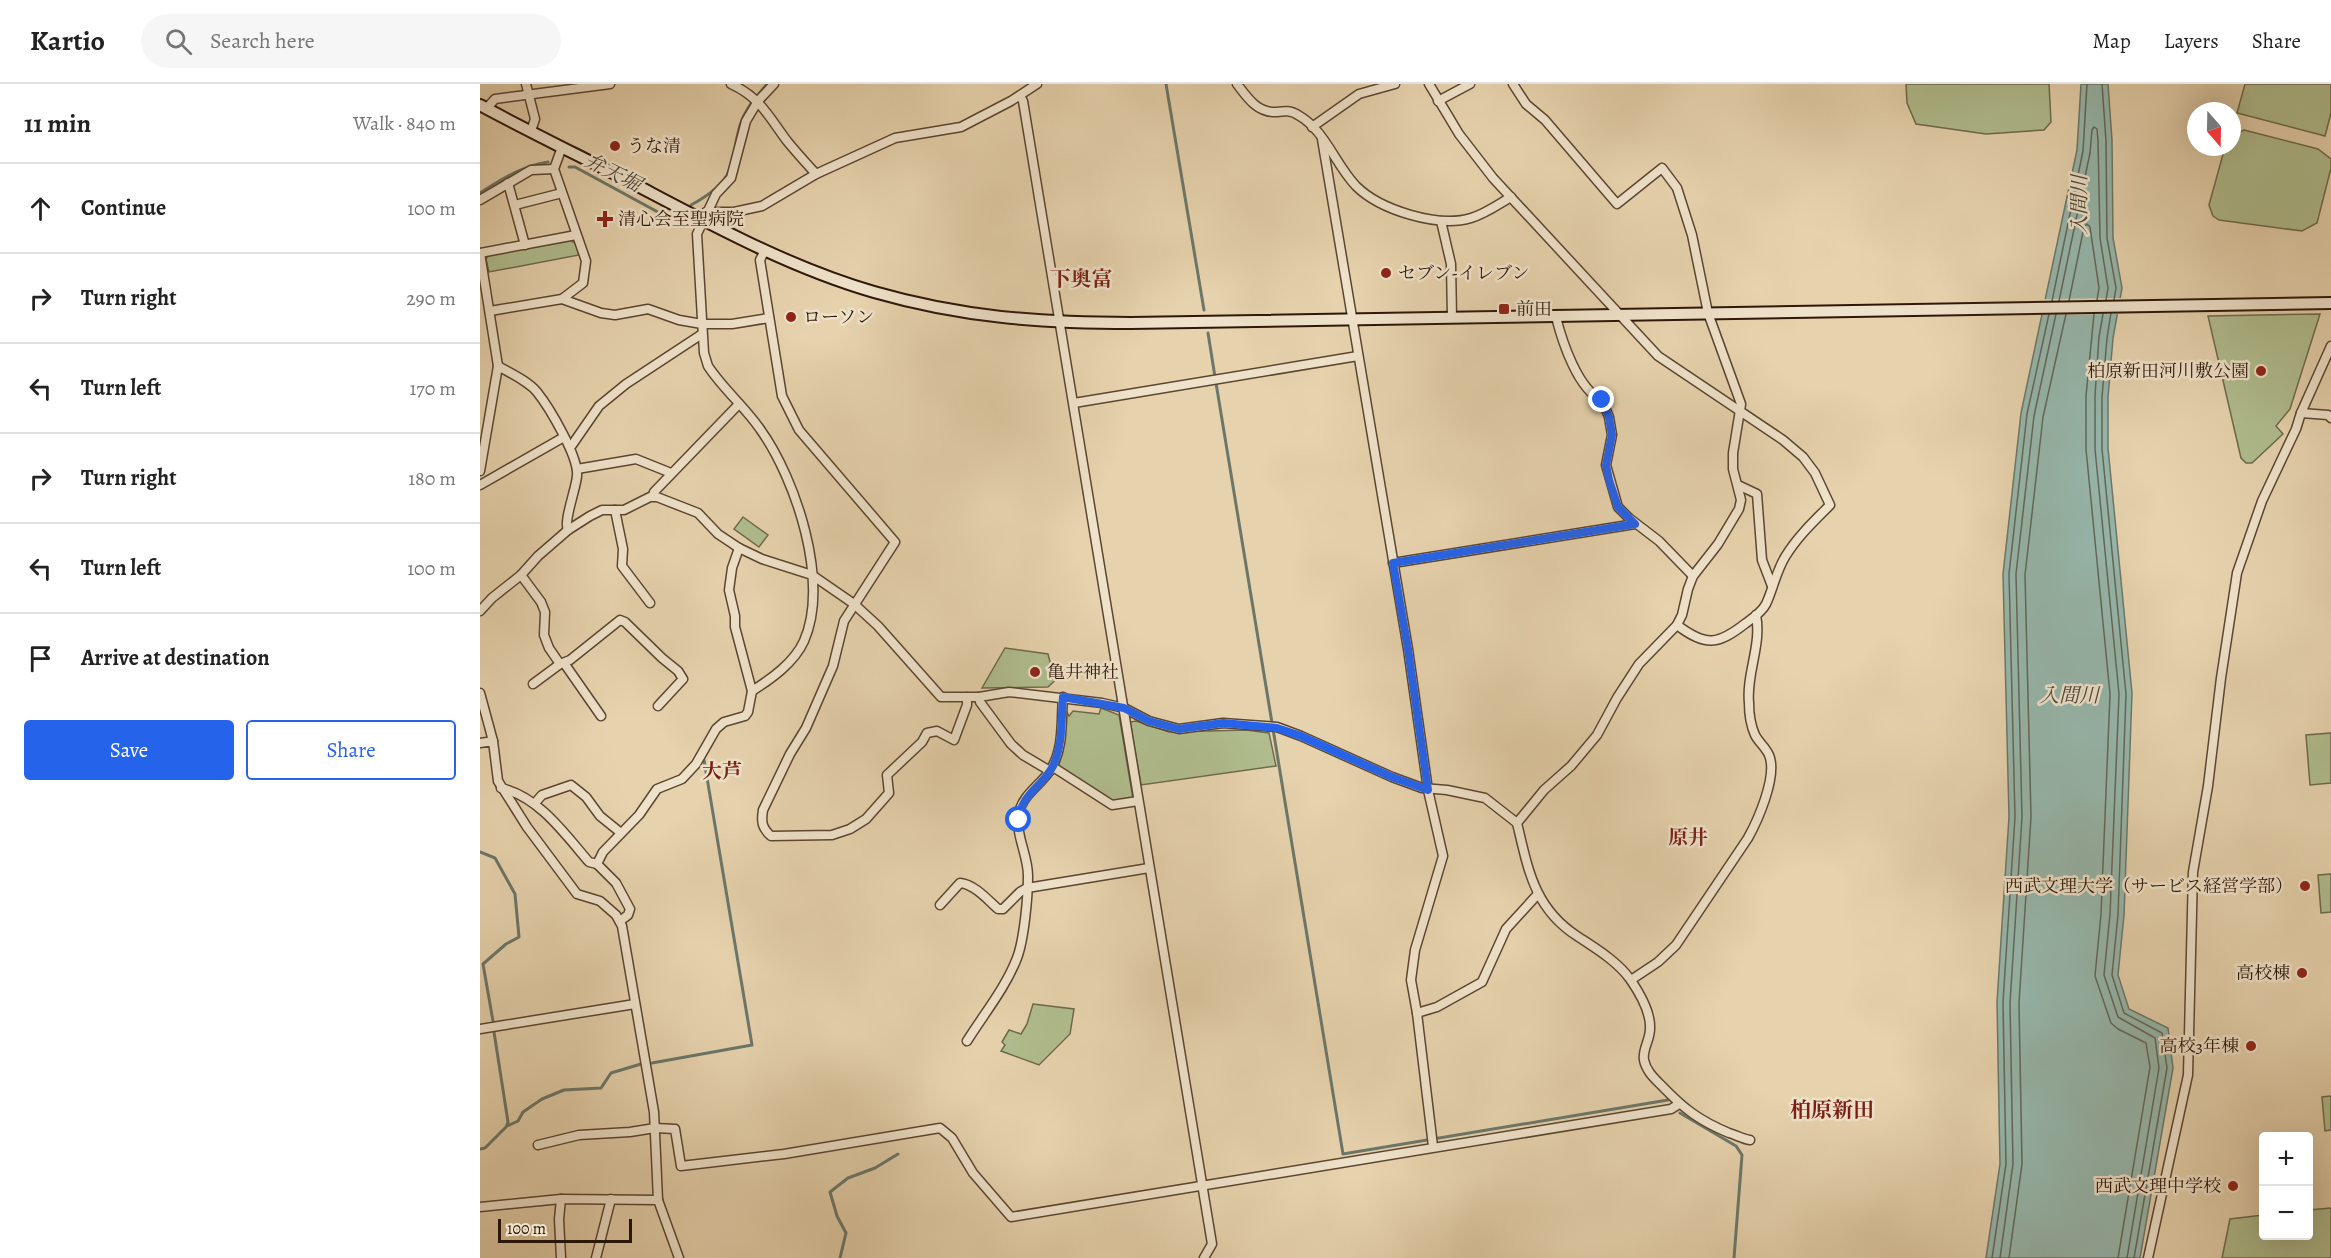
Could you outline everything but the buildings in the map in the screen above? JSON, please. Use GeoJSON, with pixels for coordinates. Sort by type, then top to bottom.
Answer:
{"type":"FeatureCollection","features":[{"type":"Feature","properties":{"kind":"street"},"geometry":{"type":"LineString","coordinates":[[526,84],[535,119],[531,131]]}},
{"type":"Feature","properties":{"kind":"street"},"geometry":{"type":"LineString","coordinates":[[610,84],[557,87],[495,99],[483,107],[704,216],[765,250],[824,275],[910,301],[995,317],[1060,323],[1556,317],[1621,314],[2331,303]]}},
{"type":"Feature","properties":{"kind":"street"},"geometry":{"type":"LineString","coordinates":[[731,84],[758,101],[788,142],[816,174]]}},
{"type":"Feature","properties":{"kind":"street"},"geometry":{"type":"LineString","coordinates":[[752,692],[778,672],[803,643],[809,627],[812,575],[810,547],[791,485],[761,429],[708,366],[702,334],[697,234],[716,194],[731,178],[746,121],[758,101],[774,84]]}},
{"type":"Feature","properties":{"kind":"street"},"geometry":{"type":"LineString","coordinates":[[704,216],[762,206],[816,174],[895,138],[961,127],[1020,96],[1037,84]]}},
{"type":"Feature","properties":{"kind":"street"},"geometry":{"type":"LineString","coordinates":[[1237,84],[1262,110],[1282,110],[1298,114],[1322,139],[1355,185],[1368,196],[1414,216],[1441,221],[1470,219],[1511,197]]}},
{"type":"Feature","properties":{"kind":"street"},"geometry":{"type":"LineString","coordinates":[[1312,127],[1359,94],[1395,84]]}},
{"type":"Feature","properties":{"kind":"street"},"geometry":{"type":"LineString","coordinates":[[1430,84],[1438,101],[1477,159],[1658,356],[1783,440],[1803,457],[1815,473],[1830,505],[1793,545],[1784,559],[1766,605],[1729,637],[1712,642],[1699,638],[1677,625]]}},
{"type":"Feature","properties":{"kind":"street"},"geometry":{"type":"LineString","coordinates":[[1438,101],[1470,84]]}},
{"type":"Feature","properties":{"kind":"street"},"geometry":{"type":"LineString","coordinates":[[1513,84],[1526,104],[1545,120],[1617,204],[1662,168],[1677,188],[1692,235],[1708,313],[1737,390],[1741,412],[1733,453],[1733,469],[1741,500],[1739,509],[1718,544],[1693,576],[1677,625],[1639,664],[1597,735],[1571,766],[1544,790],[1517,823]]}},
{"type":"Feature","properties":{"kind":"street"},"geometry":{"type":"LineString","coordinates":[[1020,96],[1023,101],[1074,404],[1212,1244],[1204,1258]]}},
{"type":"Feature","properties":{"kind":"street"},"geometry":{"type":"LineString","coordinates":[[1322,139],[1408,649],[1428,790],[1443,856],[1411,980],[1433,1146]]}},
{"type":"Feature","properties":{"kind":"street"},"geometry":{"type":"LineString","coordinates":[[490,311],[562,299],[583,283],[586,261],[554,169],[562,147]]}},
{"type":"Feature","properties":{"kind":"street"},"geometry":{"type":"LineString","coordinates":[[480,200],[531,170],[554,169]]}},
{"type":"Feature","properties":{"kind":"street"},"geometry":{"type":"LineString","coordinates":[[508,183],[525,245]]}},
{"type":"Feature","properties":{"kind":"street"},"geometry":{"type":"LineString","coordinates":[[514,205],[562,193]]}},
{"type":"Feature","properties":{"kind":"street"},"geometry":{"type":"LineString","coordinates":[[1441,221],[1451,264],[1452,318]]}},
{"type":"Feature","properties":{"kind":"street"},"geometry":{"type":"LineString","coordinates":[[480,471],[498,366],[480,253],[576,235]]}},
{"type":"Feature","properties":{"kind":"street"},"geometry":{"type":"LineString","coordinates":[[765,250],[760,260],[782,396],[799,430],[895,542],[854,604],[842,628],[833,666],[814,710],[763,810],[763,826],[771,836],[832,835],[859,825],[889,793],[887,775],[922,742],[927,733],[937,731],[954,740],[967,705],[967,697]]}},
{"type":"Feature","properties":{"kind":"street"},"geometry":{"type":"LineString","coordinates":[[562,299],[601,313],[615,315],[648,309],[679,320],[702,324],[732,324],[769,318]]}},
{"type":"Feature","properties":{"kind":"street"},"geometry":{"type":"LineString","coordinates":[[1556,317],[1569,357],[1593,397],[1602,400],[1609,417],[1612,435],[1606,465],[1618,507],[1635,524],[1659,541],[1693,576]]}},
{"type":"Feature","properties":{"kind":"street"},"geometry":{"type":"LineString","coordinates":[[569,446],[599,406],[635,378],[702,334]]}},
{"type":"Feature","properties":{"kind":"street"},"geometry":{"type":"LineString","coordinates":[[2148,1258],[2188,1074],[2193,872],[2208,786],[2234,591],[2242,556],[2258,512],[2331,346]]}},
{"type":"Feature","properties":{"kind":"street"},"geometry":{"type":"LineString","coordinates":[[1074,404],[1358,356]]}},
{"type":"Feature","properties":{"kind":"street"},"geometry":{"type":"LineString","coordinates":[[498,366],[536,391],[569,446],[577,469],[575,492],[566,518],[565,526],[568,530]]}},
{"type":"Feature","properties":{"kind":"street"},"geometry":{"type":"LineString","coordinates":[[480,611],[568,530],[596,512],[624,510],[653,496],[671,473],[739,404]]}},
{"type":"Feature","properties":{"kind":"street"},"geometry":{"type":"LineString","coordinates":[[2301,413],[2331,418]]}},
{"type":"Feature","properties":{"kind":"street"},"geometry":{"type":"LineString","coordinates":[[480,485],[564,437]]}},
{"type":"Feature","properties":{"kind":"street"},"geometry":{"type":"LineString","coordinates":[[577,469],[636,459],[671,473]]}},
{"type":"Feature","properties":{"kind":"street"},"geometry":{"type":"LineString","coordinates":[[1738,485],[1757,494],[1762,560],[1772,586]]}},
{"type":"Feature","properties":{"kind":"street"},"geometry":{"type":"LineString","coordinates":[[653,496],[698,513],[718,534],[739,548],[762,560],[812,575],[854,604],[878,626],[941,697],[979,697],[1009,692],[1063,697],[1124,708],[1149,721],[1179,729],[1223,723],[1273,727],[1301,736],[1392,777],[1428,790],[1447,790],[1485,798],[1517,823],[1531,879],[1537,895],[1547,910],[1623,970],[1631,980],[1648,1015],[1650,1029],[1644,1061],[1649,1072],[1679,1104],[1694,1116],[1714,1127],[1750,1140]]}},
{"type":"Feature","properties":{"kind":"street"},"geometry":{"type":"LineString","coordinates":[[615,510],[623,549],[622,566],[650,603]]}},
{"type":"Feature","properties":{"kind":"street"},"geometry":{"type":"LineString","coordinates":[[1393,563],[1635,524]]}},
{"type":"Feature","properties":{"kind":"street"},"geometry":{"type":"LineString","coordinates":[[597,864],[603,852],[639,814],[657,789],[682,779],[696,764],[716,729],[724,722],[745,716],[748,712],[752,692],[735,627],[729,590],[732,568],[739,548]]}},
{"type":"Feature","properties":{"kind":"street"},"geometry":{"type":"LineString","coordinates":[[521,575],[541,602],[545,612],[544,635],[549,648],[601,716]]}},
{"type":"Feature","properties":{"kind":"street"},"geometry":{"type":"LineString","coordinates":[[1631,980],[1658,962],[1676,945],[1748,838],[1763,805],[1771,771],[1770,758],[1755,736],[1748,701],[1758,633],[1756,615]]}},
{"type":"Feature","properties":{"kind":"street"},"geometry":{"type":"LineString","coordinates":[[533,684],[620,620],[682,674],[683,679],[658,706]]}},
{"type":"Feature","properties":{"kind":"street"},"geometry":{"type":"LineString","coordinates":[[480,693],[493,741],[496,772],[501,788],[555,867],[577,894],[600,901],[620,921],[645,1055],[655,1128],[658,1200],[679,1258]]}},
{"type":"Feature","properties":{"kind":"street"},"geometry":{"type":"LineString","coordinates":[[979,697],[980,702],[1011,744],[1023,755],[1112,805],[1138,801]]}},
{"type":"Feature","properties":{"kind":"street"},"geometry":{"type":"LineString","coordinates":[[967,1041],[1013,967],[1022,942],[1027,867],[1019,837],[1019,813],[1028,795],[1051,769],[1061,743],[1063,697]]}},
{"type":"Feature","properties":{"kind":"street"},"geometry":{"type":"LineString","coordinates":[[480,743],[493,741]]}},
{"type":"Feature","properties":{"kind":"street"},"geometry":{"type":"LineString","coordinates":[[535,803],[542,795],[571,785],[586,797],[600,816],[621,833]]}},
{"type":"Feature","properties":{"kind":"street"},"geometry":{"type":"LineString","coordinates":[[501,788],[524,796],[535,803],[589,862],[597,864],[616,883],[630,909],[628,915],[620,921]]}},
{"type":"Feature","properties":{"kind":"street"},"geometry":{"type":"LineString","coordinates":[[940,905],[960,883],[965,883],[998,909],[1007,907],[1020,891],[1027,888],[1149,868]]}},
{"type":"Feature","properties":{"kind":"street"},"geometry":{"type":"LineString","coordinates":[[1417,1013],[1437,1007],[1482,982],[1506,929],[1537,895]]}},
{"type":"Feature","properties":{"kind":"street"},"geometry":{"type":"LineString","coordinates":[[480,1029],[635,1004]]}},
{"type":"Feature","properties":{"kind":"street"},"geometry":{"type":"LineString","coordinates":[[537,1145],[579,1135],[655,1128],[675,1129],[681,1166],[783,1154],[940,1128],[952,1138],[973,1173],[1011,1217],[1433,1146],[1671,1109],[1679,1104]]}},
{"type":"Feature","properties":{"kind":"street"},"geometry":{"type":"LineString","coordinates":[[480,1208],[561,1199],[658,1200]]}},
{"type":"Feature","properties":{"kind":"street"},"geometry":{"type":"LineString","coordinates":[[561,1199],[559,1219],[561,1258]]}},
{"type":"Feature","properties":{"kind":"street"},"geometry":{"type":"LineString","coordinates":[[596,1258],[611,1199]]}},
{"type":"Feature","properties":{"kind":"green space"},"geometry":{"type":"Polygon","coordinates":[[[1906,84],[2049,84],[2051,122],[2044,130],[1986,134],[1916,124],[1907,103],[1906,84]]]}},
{"type":"Feature","properties":{"kind":"green space"},"geometry":{"type":"Polygon","coordinates":[[[2245,84],[2331,84],[2331,113],[2325,136],[2241,114],[2240,102],[2245,84]]]}},
{"type":"Feature","properties":{"kind":"green space"},"geometry":{"type":"Polygon","coordinates":[[[2244,130],[2318,149],[2331,159],[2331,168],[2317,223],[2302,231],[2219,220],[2213,216],[2209,205],[2223,156],[2241,156],[2241,131],[2244,130]]]}},
{"type":"Feature","properties":{"kind":"green space"},"geometry":{"type":"Polygon","coordinates":[[[570,240],[576,244],[579,255],[489,272],[486,259],[489,255],[570,240]]]}},
{"type":"Feature","properties":{"kind":"green space","name":"柏原新田河川敷公園"},"geometry":{"type":"Polygon","coordinates":[[[2320,314],[2290,409],[2276,426],[2283,434],[2252,463],[2246,463],[2241,458],[2208,316],[2320,314]]]}},
{"type":"Feature","properties":{"kind":"green space"},"geometry":{"type":"Polygon","coordinates":[[[743,517],[768,535],[759,547],[734,529],[743,517]]]}},
{"type":"Feature","properties":{"kind":"green space"},"geometry":{"type":"Polygon","coordinates":[[[1005,648],[1048,654],[1050,662],[1065,671],[1048,687],[982,688],[1005,648]]]}},
{"type":"Feature","properties":{"kind":"green space"},"geometry":{"type":"Polygon","coordinates":[[[1101,708],[1119,715],[1133,799],[1114,804],[1056,767],[1063,712],[1067,712],[1069,716],[1073,711],[1099,714],[1101,708]]]}},
{"type":"Feature","properties":{"kind":"green space"},"geometry":{"type":"Polygon","coordinates":[[[1136,721],[1169,732],[1246,730],[1269,733],[1276,766],[1141,785],[1130,722],[1136,721]]]}},
{"type":"Feature","properties":{"kind":"green space"},"geometry":{"type":"Polygon","coordinates":[[[2331,733],[2331,783],[2310,785],[2306,735],[2331,733]]]}},
{"type":"Feature","properties":{"kind":"green space"},"geometry":{"type":"Polygon","coordinates":[[[2331,874],[2331,912],[2321,913],[2318,875],[2331,874]]]}},
{"type":"Feature","properties":{"kind":"green space"},"geometry":{"type":"Polygon","coordinates":[[[1033,1004],[1074,1009],[1070,1034],[1039,1065],[1001,1051],[1005,1045],[1002,1042],[1009,1030],[1021,1034],[1027,1024],[1033,1004]]]}},
{"type":"Feature","properties":{"kind":"green space"},"geometry":{"type":"Polygon","coordinates":[[[2331,1096],[2331,1130],[2325,1131],[2322,1097],[2331,1096]]]}},
{"type":"Feature","properties":{"kind":"green space"},"geometry":{"type":"Polygon","coordinates":[[[2331,1208],[2331,1258],[2222,1258],[2230,1219],[2259,1215],[2259,1240],[2313,1240],[2313,1210],[2331,1208]]]}},
{"type":"Feature","properties":{"kind":"water","name":"入間川"},"geometry":{"type":"Polygon","coordinates":[[[2081,84],[2108,84],[2112,140],[2113,238],[2122,288],[2113,338],[2108,397],[2108,448],[2132,693],[2124,915],[2118,975],[2129,1009],[2168,1028],[2173,1068],[2140,1258],[1986,1258],[2000,1164],[1997,1002],[2009,817],[2003,574],[2021,413],[2077,150],[2081,84]]]}},
{"type":"Feature","properties":{"kind":"pier"},"geometry":{"type":"Polygon","coordinates":[[[2123,298],[2120,314],[2039,315],[2043,299],[2123,298]]]}},
{"type":"Feature","properties":{"kind":"waterway","name":"弁天堀"},"geometry":{"type":"LineString","coordinates":[[759,94],[767,84]]}},
{"type":"Feature","properties":{"kind":"waterway"},"geometry":{"type":"LineString","coordinates":[[1166,84],[1204,310]]}},
{"type":"Feature","properties":{"kind":"waterway","name":"弁天堀"},"geometry":{"type":"LineString","coordinates":[[691,205],[713,191],[729,171],[742,120],[753,101]]}},
{"type":"Feature","properties":{"kind":"waterway","name":"弁天堀"},"geometry":{"type":"LineString","coordinates":[[480,193],[521,170],[548,162]]}},
{"type":"Feature","properties":{"kind":"waterway","name":"弁天堀"},"geometry":{"type":"LineString","coordinates":[[569,167],[575,167],[667,217],[675,213]]}},
{"type":"Feature","properties":{"kind":"waterway"},"geometry":{"type":"LineString","coordinates":[[1208,333],[1215,377]]}},
{"type":"Feature","properties":{"kind":"waterway"},"geometry":{"type":"LineString","coordinates":[[1216,383],[1343,1154],[1668,1100]]}},
{"type":"Feature","properties":{"kind":"waterway"},"geometry":{"type":"LineString","coordinates":[[652,1063],[752,1045],[704,760]]}},
{"type":"Feature","properties":{"kind":"waterway"},"geometry":{"type":"LineString","coordinates":[[480,852],[495,858],[515,894],[519,937],[506,944],[483,964],[493,1021]]}},
{"type":"Feature","properties":{"kind":"waterway"},"geometry":{"type":"LineString","coordinates":[[494,1032],[507,1125]]}},
{"type":"Feature","properties":{"kind":"waterway"},"geometry":{"type":"LineString","coordinates":[[480,1149],[485,1148],[507,1126],[518,1121],[523,1112],[542,1099],[564,1090],[601,1088],[611,1073],[641,1064]]}},
{"type":"Feature","properties":{"kind":"waterway"},"geometry":{"type":"LineString","coordinates":[[1680,1113],[1736,1146],[1742,1155],[1734,1258]]}},
{"type":"Feature","properties":{"kind":"waterway"},"geometry":{"type":"LineString","coordinates":[[840,1258],[846,1233],[837,1216],[830,1192],[848,1178],[875,1168],[898,1154]]}},
{"type":"Feature","properties":{"kind":"place","name":"うな清"},"geometry":{"type":"Point","coordinates":[615,146]}},
{"type":"Feature","properties":{"kind":"place","name":"清心会至聖病院"},"geometry":{"type":"Point","coordinates":[605,219]}},
{"type":"Feature","properties":{"kind":"place","name":"セブン-イレブン"},"geometry":{"type":"Point","coordinates":[1386,273]}},
{"type":"Feature","properties":{"kind":"place","name":"前田"},"geometry":{"type":"Point","coordinates":[1504,309]}},
{"type":"Feature","properties":{"kind":"place","name":"ローソン"},"geometry":{"type":"Point","coordinates":[791,317]}},
{"type":"Feature","properties":{"kind":"place","name":"柏原新田河川敷公園"},"geometry":{"type":"Point","coordinates":[2261,371]}},
{"type":"Feature","properties":{"kind":"place","name":"亀井神社"},"geometry":{"type":"Point","coordinates":[1035,672]}},
{"type":"Feature","properties":{"kind":"place","name":"西武文理大学（サービス経営学部）"},"geometry":{"type":"Point","coordinates":[2305,886]}},
{"type":"Feature","properties":{"kind":"place","name":"高校棟"},"geometry":{"type":"Point","coordinates":[2302,973]}},
{"type":"Feature","properties":{"kind":"place","name":"高校3年棟"},"geometry":{"type":"Point","coordinates":[2251,1046]}},
{"type":"Feature","properties":{"kind":"place","name":"西武文理中学校"},"geometry":{"type":"Point","coordinates":[2233,1186]}},
{"type":"Feature","properties":{"kind":"district","name":"下奥富"},"geometry":{"type":"Point","coordinates":[1081,279]}},
{"type":"Feature","properties":{"kind":"district","name":"大芦"},"geometry":{"type":"Point","coordinates":[722,771]}},
{"type":"Feature","properties":{"kind":"district","name":"原井"},"geometry":{"type":"Point","coordinates":[1688,837]}},
{"type":"Feature","properties":{"kind":"district","name":"柏原新田"},"geometry":{"type":"Point","coordinates":[1832,1110]}},
{"type":"Feature","properties":{"kind":"route"},"geometry":{"type":"LineString","coordinates":[[1019,820],[1021,806],[1028,795],[1053,767],[1061,743],[1063,697],[1124,708],[1149,721],[1179,729],[1223,723],[1277,728],[1428,790],[1393,563],[1635,524],[1618,507],[1609,480],[1606,465],[1612,435],[1609,417],[1602,400]]}}]}
